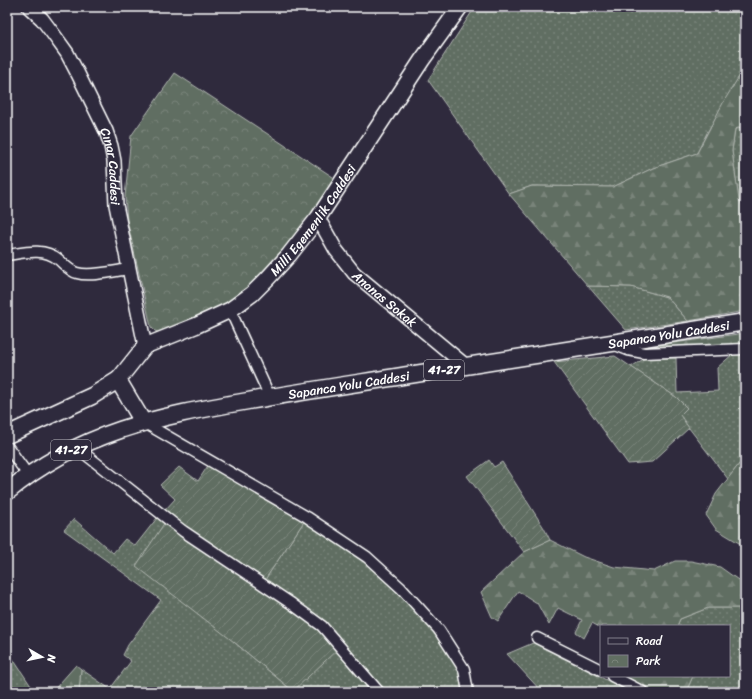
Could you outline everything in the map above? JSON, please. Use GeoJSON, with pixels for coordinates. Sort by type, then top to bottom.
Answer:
{"type":"FeatureCollection","features":[{"type":"Feature","properties":{"kind":"main road","name":"Milli Egemenlik Caddesi"},"geometry":{"type":"LineString","coordinates":[[145,346],[196,326],[230,310],[252,294],[268,279],[318,218],[458,8]]}},
{"type":"Feature","properties":{"kind":"main road","name":"Sapanca Yolu Caddesi"},"geometry":{"type":"LineString","coordinates":[[143,422],[184,412],[270,397],[745,322]]}},
{"type":"Feature","properties":{"kind":"main road"},"geometry":{"type":"LineString","coordinates":[[7,435],[92,396],[118,380],[145,346]]}},
{"type":"Feature","properties":{"kind":"main road"},"geometry":{"type":"LineString","coordinates":[[118,380],[143,422]]}},
{"type":"Feature","properties":{"kind":"main road","name":"41-27"},"geometry":{"type":"LineString","coordinates":[[7,492],[28,475],[76,447],[143,422]]}},
{"type":"Feature","properties":{"kind":"street","name":"Çınar Caddesi"},"geometry":{"type":"LineString","coordinates":[[29,7],[42,19],[67,54],[106,131],[114,161],[116,205],[145,346]]}},
{"type":"Feature","properties":{"kind":"street","name":"Ananas Sokak"},"geometry":{"type":"LineString","coordinates":[[318,218],[336,250],[354,273],[466,366]]}},
{"type":"Feature","properties":{"kind":"street"},"geometry":{"type":"LineString","coordinates":[[7,255],[34,252],[50,254],[57,258],[70,270],[78,274],[129,269]]}},
{"type":"Feature","properties":{"kind":"street"},"geometry":{"type":"LineString","coordinates":[[230,310],[270,397]]}},
{"type":"Feature","properties":{"kind":"street"},"geometry":{"type":"LineString","coordinates":[[611,343],[628,350],[644,353],[745,349]]}},
{"type":"Feature","properties":{"kind":"street"},"geometry":{"type":"LineString","coordinates":[[143,422],[307,517],[367,557],[401,588],[439,630],[464,669],[468,692]]}},
{"type":"Feature","properties":{"kind":"street"},"geometry":{"type":"LineString","coordinates":[[7,446],[28,475]]}},
{"type":"Feature","properties":{"kind":"street"},"geometry":{"type":"LineString","coordinates":[[76,447],[183,531],[292,604],[322,626],[378,692]]}},
{"type":"Feature","properties":{"kind":"street"},"geometry":{"type":"LineString","coordinates":[[537,638],[600,670]]}},
{"type":"Feature","properties":{"kind":"street"},"geometry":{"type":"LineString","coordinates":[[614,677],[643,692]]}},
{"type":"Feature","properties":{"kind":"green space"},"geometry":{"type":"Polygon","coordinates":[[[475,7],[745,7],[745,71],[743,70],[697,153],[653,168],[613,187],[532,186],[509,194],[428,80],[475,7]]]}},
{"type":"Feature","properties":{"kind":"green space"},"geometry":{"type":"Polygon","coordinates":[[[743,70],[745,71],[745,126],[735,129],[732,151],[739,200],[745,210],[745,311],[688,321],[667,297],[631,287],[588,286],[509,194],[532,186],[613,187],[653,168],[697,153],[724,101],[743,70]]]}},
{"type":"Feature","properties":{"kind":"green space"},"geometry":{"type":"Polygon","coordinates":[[[175,73],[336,179],[315,210],[291,241],[251,283],[229,301],[210,312],[160,333],[151,327],[127,220],[125,197],[131,136],[175,73]]]}},
{"type":"Feature","properties":{"kind":"green space"},"geometry":{"type":"Polygon","coordinates":[[[745,126],[745,210],[739,200],[732,151],[735,129],[745,126]]]}},
{"type":"Feature","properties":{"kind":"green space"},"geometry":{"type":"Polygon","coordinates":[[[588,286],[631,287],[667,297],[688,321],[626,330],[588,286]]]}},
{"type":"Feature","properties":{"kind":"green space"},"geometry":{"type":"Polygon","coordinates":[[[745,333],[745,345],[653,349],[645,347],[745,333]]]}},
{"type":"Feature","properties":{"kind":"green space"},"geometry":{"type":"Polygon","coordinates":[[[734,353],[745,354],[745,461],[740,463],[728,479],[679,415],[687,408],[676,397],[631,367],[645,358],[676,358],[677,393],[718,391],[717,368],[734,353]]]}},
{"type":"Feature","properties":{"kind":"green space"},"geometry":{"type":"Polygon","coordinates":[[[615,356],[676,397],[687,408],[680,415],[689,428],[652,462],[628,464],[554,362],[615,356]]]}},
{"type":"Feature","properties":{"kind":"green space"},"geometry":{"type":"Polygon","coordinates":[[[489,460],[494,467],[502,462],[550,540],[524,552],[467,476],[489,460]]]}},
{"type":"Feature","properties":{"kind":"green space"},"geometry":{"type":"Polygon","coordinates":[[[211,461],[307,517],[262,584],[340,647],[293,691],[234,642],[136,566],[167,519],[161,513],[175,499],[160,485],[179,467],[198,481],[211,461]]]}},
{"type":"Feature","properties":{"kind":"green space"},"geometry":{"type":"Polygon","coordinates":[[[745,461],[745,548],[716,529],[706,515],[716,494],[740,463],[745,461]]]}},
{"type":"Feature","properties":{"kind":"green space"},"geometry":{"type":"Polygon","coordinates":[[[161,513],[234,642],[293,691],[262,584],[307,517],[401,588],[464,669],[468,692],[379,692],[375,688],[371,692],[79,692],[81,669],[110,689],[131,661],[123,655],[128,645],[161,600],[64,530],[74,519],[113,553],[125,539],[135,546],[161,513]]]}},
{"type":"Feature","properties":{"kind":"green space"},"geometry":{"type":"Polygon","coordinates":[[[550,540],[584,557],[614,567],[654,571],[675,561],[691,561],[720,567],[741,582],[745,580],[745,609],[708,608],[680,619],[677,625],[600,625],[600,627],[592,623],[584,638],[576,632],[582,620],[558,608],[549,625],[537,603],[518,591],[498,621],[492,617],[481,592],[524,552],[550,540]]]}},
{"type":"Feature","properties":{"kind":"green space"},"geometry":{"type":"Polygon","coordinates":[[[708,608],[745,609],[745,692],[686,692],[693,677],[730,677],[730,625],[677,625],[680,619],[708,608]]]}},
{"type":"Feature","properties":{"kind":"green space"},"geometry":{"type":"Polygon","coordinates":[[[533,643],[630,692],[542,692],[507,654],[533,643]]]}},
{"type":"Feature","properties":{"kind":"green space"},"geometry":{"type":"Polygon","coordinates":[[[7,650],[35,692],[7,692],[7,650]]]}},
{"type":"Feature","properties":{"kind":"green space"},"geometry":{"type":"Polygon","coordinates":[[[76,665],[81,669],[79,692],[52,692],[76,665]]]}},
{"type":"Feature","properties":{"kind":"green space"},"geometry":{"type":"Polygon","coordinates":[[[627,677],[693,677],[686,692],[656,692],[627,677]]]}}]}
